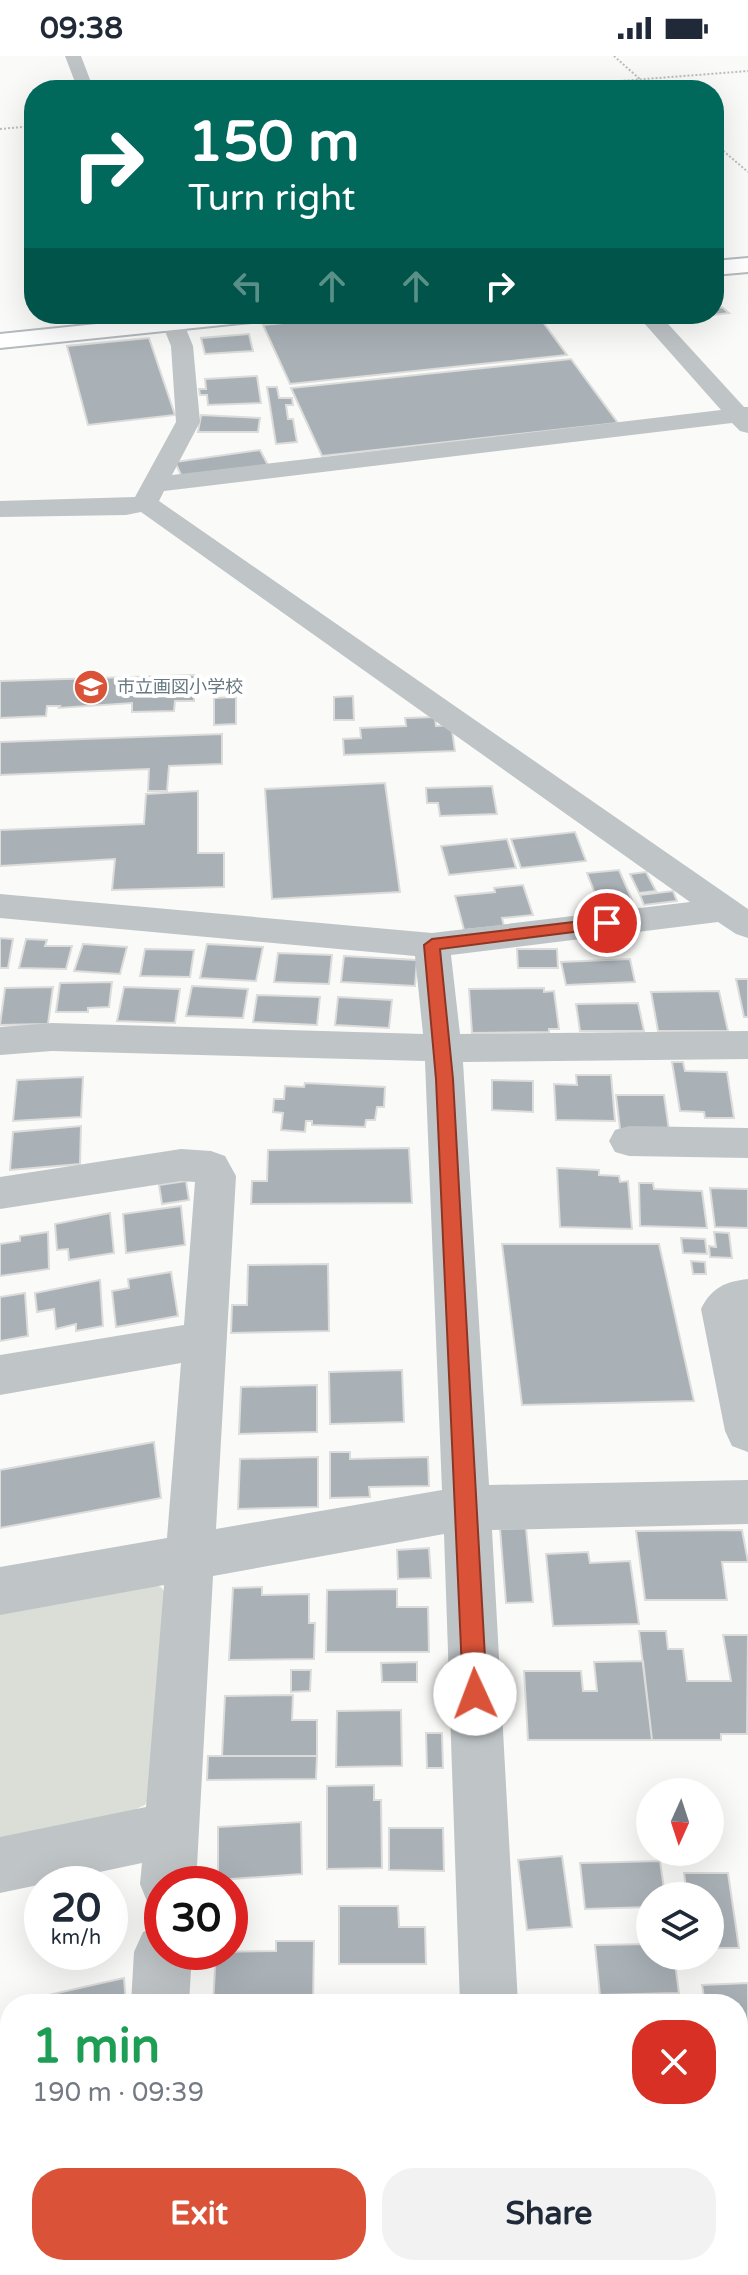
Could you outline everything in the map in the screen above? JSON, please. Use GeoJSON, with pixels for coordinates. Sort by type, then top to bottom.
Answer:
{"type":"FeatureCollection","features":[{"type":"Feature","properties":{"kind":"main road"},"geometry":{"type":"LineString","coordinates":[[724,267],[748,265]]}},
{"type":"Feature","properties":{"kind":"main road"},"geometry":{"type":"LineString","coordinates":[[0,341],[126,324]]}},
{"type":"Feature","properties":{"kind":"street"},"geometry":{"type":"LineString","coordinates":[[73,56],[82,80]]}},
{"type":"Feature","properties":{"kind":"street"},"geometry":{"type":"LineString","coordinates":[[150,493],[188,422],[182,346],[173,324]]}},
{"type":"Feature","properties":{"kind":"street"},"geometry":{"type":"LineString","coordinates":[[656,324],[745,418]]}},
{"type":"Feature","properties":{"kind":"street"},"geometry":{"type":"LineString","coordinates":[[0,509],[126,507],[150,493],[745,418]]}},
{"type":"Feature","properties":{"kind":"street"},"geometry":{"type":"LineString","coordinates":[[150,493],[734,906]]}},
{"type":"Feature","properties":{"kind":"street"},"geometry":{"type":"LineString","coordinates":[[0,906],[432,945],[734,906]]}},
{"type":"Feature","properties":{"kind":"street"},"geometry":{"type":"LineString","coordinates":[[432,945],[443,1048],[489,1994]]}},
{"type":"Feature","properties":{"kind":"street"},"geometry":{"type":"LineString","coordinates":[[0,1041],[52,1037],[443,1048],[748,1045]]}},
{"type":"Feature","properties":{"kind":"street"},"geometry":{"type":"LineString","coordinates":[[629,1141],[748,1143]]}},
{"type":"Feature","properties":{"kind":"street"},"geometry":{"type":"LineString","coordinates":[[0,1193],[181,1165],[211,1167],[217,1185],[169,1866]]}},
{"type":"Feature","properties":{"kind":"street"},"geometry":{"type":"LineString","coordinates":[[748,1297],[733,1299],[723,1309],[748,1431]]}},
{"type":"Feature","properties":{"kind":"street"},"geometry":{"type":"LineString","coordinates":[[0,1375],[206,1340]]}},
{"type":"Feature","properties":{"kind":"street"},"geometry":{"type":"LineString","coordinates":[[0,1591],[467,1508],[748,1502]]}},
{"type":"Feature","properties":{"kind":"street"},"geometry":{"type":"LineString","coordinates":[[0,1865],[172,1829]]}},
{"type":"Feature","properties":{"kind":"street"},"geometry":{"type":"LineString","coordinates":[[161,1994],[162,1970]]}},
{"type":"Feature","properties":{"kind":"path"},"geometry":{"type":"LineString","coordinates":[[614,56],[640,80],[748,71]]}},
{"type":"Feature","properties":{"kind":"path"},"geometry":{"type":"LineString","coordinates":[[0,129],[24,127]]}},
{"type":"Feature","properties":{"kind":"path"},"geometry":{"type":"LineString","coordinates":[[724,152],[748,172]]}},
{"type":"Feature","properties":{"kind":"shaded area"},"geometry":{"type":"Polygon","coordinates":[[[147,1582],[161,1587],[169,1598],[153,1790],[145,1805],[123,1815],[0,1841],[0,1611],[147,1582]]]}},
{"type":"Feature","properties":{"kind":"building"},"geometry":{"type":"Polygon","coordinates":[[[544,324],[567,355],[290,384],[263,325],[544,324]]]}},
{"type":"Feature","properties":{"kind":"building"},"geometry":{"type":"Polygon","coordinates":[[[249,334],[253,351],[205,354],[201,338],[249,334]]]}},
{"type":"Feature","properties":{"kind":"building"},"geometry":{"type":"Polygon","coordinates":[[[149,338],[175,415],[88,425],[67,346],[149,338]]]}},
{"type":"Feature","properties":{"kind":"building"},"geometry":{"type":"Polygon","coordinates":[[[571,359],[618,423],[322,456],[291,388],[571,359]]]}},
{"type":"Feature","properties":{"kind":"building"},"geometry":{"type":"Polygon","coordinates":[[[257,376],[261,403],[208,405],[207,395],[200,395],[199,389],[206,389],[205,379],[257,376]]]}},
{"type":"Feature","properties":{"kind":"building"},"geometry":{"type":"Polygon","coordinates":[[[267,387],[277,387],[279,398],[292,398],[293,405],[286,405],[288,419],[293,419],[297,442],[276,444],[267,387]]]}},
{"type":"Feature","properties":{"kind":"building"},"geometry":{"type":"Polygon","coordinates":[[[201,415],[260,418],[258,432],[198,432],[201,415]]]}},
{"type":"Feature","properties":{"kind":"building"},"geometry":{"type":"Polygon","coordinates":[[[260,450],[268,465],[182,477],[175,462],[260,450]]]}},
{"type":"Feature","properties":{"kind":"building"},"geometry":{"type":"Polygon","coordinates":[[[195,675],[194,701],[175,701],[174,711],[132,712],[132,703],[59,708],[47,706],[46,716],[0,718],[0,681],[195,675]]]}},
{"type":"Feature","properties":{"kind":"building"},"geometry":{"type":"Polygon","coordinates":[[[353,696],[354,720],[334,720],[334,697],[353,696]]]}},
{"type":"Feature","properties":{"kind":"building"},"geometry":{"type":"Polygon","coordinates":[[[236,697],[236,724],[214,725],[214,698],[236,697]]]}},
{"type":"Feature","properties":{"kind":"building"},"geometry":{"type":"Polygon","coordinates":[[[435,717],[436,726],[455,725],[452,730],[455,751],[344,755],[343,739],[361,738],[360,728],[406,726],[405,718],[435,717]]]}},
{"type":"Feature","properties":{"kind":"building"},"geometry":{"type":"Polygon","coordinates":[[[222,734],[222,764],[169,766],[167,791],[148,791],[149,769],[0,775],[0,742],[222,734]]]}},
{"type":"Feature","properties":{"kind":"building"},"geometry":{"type":"Polygon","coordinates":[[[385,783],[400,892],[272,899],[265,789],[385,783]]]}},
{"type":"Feature","properties":{"kind":"building"},"geometry":{"type":"Polygon","coordinates":[[[492,786],[497,814],[440,816],[438,803],[427,803],[426,788],[492,786]]]}},
{"type":"Feature","properties":{"kind":"building"},"geometry":{"type":"Polygon","coordinates":[[[198,791],[198,853],[224,853],[224,887],[112,890],[115,859],[0,866],[0,830],[144,824],[146,794],[198,791]]]}},
{"type":"Feature","properties":{"kind":"building"},"geometry":{"type":"Polygon","coordinates":[[[575,832],[586,861],[521,868],[511,839],[575,832]]]}},
{"type":"Feature","properties":{"kind":"building"},"geometry":{"type":"Polygon","coordinates":[[[507,839],[516,868],[449,875],[441,846],[507,839]]]}},
{"type":"Feature","properties":{"kind":"building"},"geometry":{"type":"Polygon","coordinates":[[[619,870],[632,900],[599,904],[587,873],[619,870]]]}},
{"type":"Feature","properties":{"kind":"building"},"geometry":{"type":"Polygon","coordinates":[[[646,872],[656,891],[639,893],[630,874],[646,872]]]}},
{"type":"Feature","properties":{"kind":"building"},"geometry":{"type":"Polygon","coordinates":[[[523,885],[533,915],[502,918],[504,926],[464,930],[455,896],[495,892],[494,888],[523,885]]]}},
{"type":"Feature","properties":{"kind":"building"},"geometry":{"type":"Polygon","coordinates":[[[673,891],[677,901],[644,905],[640,895],[673,891]]]}},
{"type":"Feature","properties":{"kind":"building"},"geometry":{"type":"Polygon","coordinates":[[[0,938],[13,939],[8,968],[0,968],[0,938]]]}},
{"type":"Feature","properties":{"kind":"building"},"geometry":{"type":"Polygon","coordinates":[[[26,939],[47,940],[45,946],[72,946],[66,969],[19,968],[26,939]]]}},
{"type":"Feature","properties":{"kind":"building"},"geometry":{"type":"Polygon","coordinates":[[[83,944],[127,947],[120,974],[74,971],[83,944]]]}},
{"type":"Feature","properties":{"kind":"building"},"geometry":{"type":"Polygon","coordinates":[[[207,944],[263,947],[256,981],[200,978],[207,944]]]}},
{"type":"Feature","properties":{"kind":"building"},"geometry":{"type":"Polygon","coordinates":[[[145,949],[194,950],[190,977],[140,976],[145,949]]]}},
{"type":"Feature","properties":{"kind":"building"},"geometry":{"type":"Polygon","coordinates":[[[517,949],[557,949],[558,968],[518,968],[517,949]]]}},
{"type":"Feature","properties":{"kind":"building"},"geometry":{"type":"Polygon","coordinates":[[[278,953],[332,955],[329,984],[274,982],[278,953]]]}},
{"type":"Feature","properties":{"kind":"building"},"geometry":{"type":"Polygon","coordinates":[[[344,956],[417,960],[415,986],[341,982],[344,956]]]}},
{"type":"Feature","properties":{"kind":"building"},"geometry":{"type":"Polygon","coordinates":[[[630,959],[635,982],[566,985],[561,962],[630,959]]]}},
{"type":"Feature","properties":{"kind":"building"},"geometry":{"type":"Polygon","coordinates":[[[736,979],[748,979],[748,1017],[744,1017],[736,979]]]}},
{"type":"Feature","properties":{"kind":"building"},"geometry":{"type":"Polygon","coordinates":[[[112,982],[109,1007],[88,1008],[88,1012],[56,1012],[60,983],[112,982]]]}},
{"type":"Feature","properties":{"kind":"building"},"geometry":{"type":"Polygon","coordinates":[[[192,986],[248,989],[243,1018],[186,1016],[192,986]]]}},
{"type":"Feature","properties":{"kind":"building"},"geometry":{"type":"Polygon","coordinates":[[[53,987],[48,1024],[0,1025],[5,988],[53,987]]]}},
{"type":"Feature","properties":{"kind":"building"},"geometry":{"type":"Polygon","coordinates":[[[124,987],[180,989],[175,1023],[117,1021],[124,987]]]}},
{"type":"Feature","properties":{"kind":"building"},"geometry":{"type":"Polygon","coordinates":[[[544,988],[544,992],[554,991],[559,1029],[549,1029],[549,1032],[472,1033],[469,989],[544,988]]]}},
{"type":"Feature","properties":{"kind":"building"},"geometry":{"type":"Polygon","coordinates":[[[719,991],[728,1031],[658,1031],[651,992],[719,991]]]}},
{"type":"Feature","properties":{"kind":"building"},"geometry":{"type":"Polygon","coordinates":[[[257,995],[320,997],[317,1025],[253,1022],[257,995]]]}},
{"type":"Feature","properties":{"kind":"building"},"geometry":{"type":"Polygon","coordinates":[[[338,997],[392,1000],[389,1028],[335,1025],[338,997]]]}},
{"type":"Feature","properties":{"kind":"building"},"geometry":{"type":"Polygon","coordinates":[[[638,1003],[644,1031],[580,1031],[576,1004],[638,1003]]]}},
{"type":"Feature","properties":{"kind":"building"},"geometry":{"type":"Polygon","coordinates":[[[672,1062],[683,1062],[685,1071],[727,1072],[734,1118],[705,1118],[704,1112],[680,1111],[672,1062]]]}},
{"type":"Feature","properties":{"kind":"building"},"geometry":{"type":"Polygon","coordinates":[[[576,1075],[611,1075],[615,1121],[556,1120],[554,1084],[577,1085],[576,1075]]]}},
{"type":"Feature","properties":{"kind":"building"},"geometry":{"type":"Polygon","coordinates":[[[83,1077],[81,1117],[13,1121],[17,1080],[83,1077]]]}},
{"type":"Feature","properties":{"kind":"building"},"geometry":{"type":"Polygon","coordinates":[[[492,1080],[533,1081],[533,1112],[492,1110],[492,1080]]]}},
{"type":"Feature","properties":{"kind":"building"},"geometry":{"type":"Polygon","coordinates":[[[305,1083],[385,1087],[384,1107],[377,1107],[375,1120],[366,1120],[365,1127],[312,1125],[312,1121],[306,1121],[305,1132],[281,1130],[283,1113],[273,1112],[274,1099],[284,1099],[285,1086],[304,1087],[305,1083]]]}},
{"type":"Feature","properties":{"kind":"building"},"geometry":{"type":"Polygon","coordinates":[[[616,1095],[664,1095],[669,1130],[620,1129],[616,1095]]]}},
{"type":"Feature","properties":{"kind":"building"},"geometry":{"type":"Polygon","coordinates":[[[81,1126],[80,1164],[10,1170],[13,1132],[81,1126]]]}},
{"type":"Feature","properties":{"kind":"building"},"geometry":{"type":"Polygon","coordinates":[[[409,1148],[412,1203],[251,1204],[252,1181],[267,1181],[268,1150],[409,1148]]]}},
{"type":"Feature","properties":{"kind":"building"},"geometry":{"type":"Polygon","coordinates":[[[557,1168],[599,1170],[599,1175],[619,1176],[620,1182],[628,1181],[632,1229],[560,1227],[557,1168]]]}},
{"type":"Feature","properties":{"kind":"building"},"geometry":{"type":"Polygon","coordinates":[[[186,1181],[189,1200],[162,1204],[159,1185],[186,1181]]]}},
{"type":"Feature","properties":{"kind":"building"},"geometry":{"type":"Polygon","coordinates":[[[639,1183],[653,1183],[654,1189],[702,1191],[707,1228],[640,1226],[639,1183]]]}},
{"type":"Feature","properties":{"kind":"building"},"geometry":{"type":"Polygon","coordinates":[[[710,1188],[748,1189],[748,1228],[715,1227],[710,1188]]]}},
{"type":"Feature","properties":{"kind":"building"},"geometry":{"type":"Polygon","coordinates":[[[181,1206],[185,1245],[126,1253],[123,1214],[181,1206]]]}},
{"type":"Feature","properties":{"kind":"building"},"geometry":{"type":"Polygon","coordinates":[[[110,1213],[114,1253],[69,1260],[68,1249],[57,1250],[55,1224],[110,1213]]]}},
{"type":"Feature","properties":{"kind":"building"},"geometry":{"type":"Polygon","coordinates":[[[48,1232],[49,1269],[0,1276],[0,1244],[20,1241],[20,1236],[48,1232]]]}},
{"type":"Feature","properties":{"kind":"building"},"geometry":{"type":"Polygon","coordinates":[[[714,1232],[729,1233],[732,1258],[710,1257],[709,1246],[716,1247],[714,1232]]]}},
{"type":"Feature","properties":{"kind":"building"},"geometry":{"type":"Polygon","coordinates":[[[681,1238],[705,1239],[707,1254],[683,1253],[681,1238]]]}},
{"type":"Feature","properties":{"kind":"building"},"geometry":{"type":"Polygon","coordinates":[[[502,1244],[659,1244],[694,1401],[522,1405],[502,1244]]]}},
{"type":"Feature","properties":{"kind":"building"},"geometry":{"type":"Polygon","coordinates":[[[691,1261],[705,1262],[706,1274],[693,1274],[691,1261]]]}},
{"type":"Feature","properties":{"kind":"building"},"geometry":{"type":"Polygon","coordinates":[[[328,1264],[329,1331],[231,1333],[232,1305],[247,1305],[248,1265],[328,1264]]]}},
{"type":"Feature","properties":{"kind":"building"},"geometry":{"type":"Polygon","coordinates":[[[171,1272],[178,1316],[116,1327],[112,1291],[129,1288],[128,1279],[171,1272]]]}},
{"type":"Feature","properties":{"kind":"building"},"geometry":{"type":"Polygon","coordinates":[[[100,1280],[103,1326],[76,1331],[76,1324],[56,1329],[54,1309],[37,1312],[35,1293],[100,1280]]]}},
{"type":"Feature","properties":{"kind":"building"},"geometry":{"type":"Polygon","coordinates":[[[25,1293],[28,1336],[0,1341],[0,1297],[25,1293]]]}},
{"type":"Feature","properties":{"kind":"building"},"geometry":{"type":"Polygon","coordinates":[[[402,1370],[404,1422],[330,1424],[329,1372],[402,1370]]]}},
{"type":"Feature","properties":{"kind":"building"},"geometry":{"type":"Polygon","coordinates":[[[317,1385],[317,1432],[239,1434],[241,1387],[317,1385]]]}},
{"type":"Feature","properties":{"kind":"building"},"geometry":{"type":"Polygon","coordinates":[[[154,1442],[161,1498],[0,1528],[0,1470],[154,1442]]]}},
{"type":"Feature","properties":{"kind":"building"},"geometry":{"type":"Polygon","coordinates":[[[330,1452],[350,1452],[350,1459],[428,1457],[429,1486],[369,1487],[370,1497],[330,1498],[330,1452]]]}},
{"type":"Feature","properties":{"kind":"building"},"geometry":{"type":"Polygon","coordinates":[[[318,1457],[318,1507],[238,1509],[240,1459],[318,1457]]]}},
{"type":"Feature","properties":{"kind":"building"},"geometry":{"type":"Polygon","coordinates":[[[526,1528],[533,1602],[506,1603],[500,1529],[526,1528]]]}},
{"type":"Feature","properties":{"kind":"building"},"geometry":{"type":"Polygon","coordinates":[[[742,1530],[748,1562],[722,1562],[727,1600],[645,1600],[636,1531],[742,1530]]]}},
{"type":"Feature","properties":{"kind":"building"},"geometry":{"type":"Polygon","coordinates":[[[429,1548],[431,1578],[398,1579],[397,1550],[429,1548]]]}},
{"type":"Feature","properties":{"kind":"building"},"geometry":{"type":"Polygon","coordinates":[[[588,1552],[590,1563],[630,1561],[639,1624],[553,1626],[546,1554],[588,1552]]]}},
{"type":"Feature","properties":{"kind":"building"},"geometry":{"type":"Polygon","coordinates":[[[262,1587],[262,1595],[309,1594],[309,1623],[315,1623],[314,1659],[229,1660],[233,1588],[262,1587]]]}},
{"type":"Feature","properties":{"kind":"building"},"geometry":{"type":"Polygon","coordinates":[[[397,1589],[397,1607],[428,1607],[429,1652],[326,1652],[327,1590],[397,1589]]]}},
{"type":"Feature","properties":{"kind":"building"},"geometry":{"type":"Polygon","coordinates":[[[639,1631],[666,1631],[668,1649],[683,1649],[687,1681],[731,1681],[723,1635],[748,1635],[747,1734],[721,1734],[721,1740],[652,1740],[639,1631]]]}},
{"type":"Feature","properties":{"kind":"building"},"geometry":{"type":"Polygon","coordinates":[[[643,1661],[652,1740],[528,1740],[524,1671],[581,1671],[583,1691],[597,1691],[594,1662],[643,1661]]]}},
{"type":"Feature","properties":{"kind":"building"},"geometry":{"type":"Polygon","coordinates":[[[417,1662],[417,1682],[382,1682],[381,1663],[417,1662]]]}},
{"type":"Feature","properties":{"kind":"building"},"geometry":{"type":"Polygon","coordinates":[[[291,1670],[311,1670],[310,1691],[291,1692],[291,1670]]]}},
{"type":"Feature","properties":{"kind":"building"},"geometry":{"type":"Polygon","coordinates":[[[293,1695],[292,1720],[317,1720],[317,1756],[222,1756],[225,1696],[293,1695]]]}},
{"type":"Feature","properties":{"kind":"building"},"geometry":{"type":"Polygon","coordinates":[[[401,1710],[402,1766],[336,1767],[337,1711],[401,1710]]]}},
{"type":"Feature","properties":{"kind":"building"},"geometry":{"type":"Polygon","coordinates":[[[426,1733],[442,1733],[443,1768],[427,1768],[426,1733]]]}},
{"type":"Feature","properties":{"kind":"building"},"geometry":{"type":"Polygon","coordinates":[[[208,1756],[317,1756],[316,1779],[207,1780],[208,1756]]]}},
{"type":"Feature","properties":{"kind":"building"},"geometry":{"type":"Polygon","coordinates":[[[374,1785],[374,1800],[381,1800],[382,1868],[327,1869],[327,1786],[374,1785]]]}},
{"type":"Feature","properties":{"kind":"building"},"geometry":{"type":"Polygon","coordinates":[[[301,1822],[302,1874],[248,1878],[248,1866],[218,1866],[218,1827],[301,1822]]]}},
{"type":"Feature","properties":{"kind":"building"},"geometry":{"type":"Polygon","coordinates":[[[389,1828],[443,1828],[444,1871],[389,1870],[389,1828]]]}},
{"type":"Feature","properties":{"kind":"building"},"geometry":{"type":"Polygon","coordinates":[[[562,1856],[572,1927],[527,1930],[518,1860],[562,1856]]]}},
{"type":"Feature","properties":{"kind":"building"},"geometry":{"type":"Polygon","coordinates":[[[636,1862],[636,1866],[661,1866],[663,1882],[636,1882],[636,1907],[585,1909],[580,1863],[636,1862]]]}},
{"type":"Feature","properties":{"kind":"building"},"geometry":{"type":"Polygon","coordinates":[[[684,1873],[728,1873],[739,1948],[724,1948],[724,1882],[685,1882],[684,1873]]]}},
{"type":"Feature","properties":{"kind":"building"},"geometry":{"type":"Polygon","coordinates":[[[339,1906],[398,1906],[399,1927],[425,1927],[426,1964],[339,1964],[339,1906]]]}},
{"type":"Feature","properties":{"kind":"building"},"geometry":{"type":"Polygon","coordinates":[[[276,1941],[314,1941],[313,1994],[214,1994],[215,1970],[248,1970],[248,1951],[276,1951],[276,1941]]]}},
{"type":"Feature","properties":{"kind":"building"},"geometry":{"type":"Polygon","coordinates":[[[636,1944],[636,1970],[676,1970],[679,1993],[600,1994],[595,1945],[636,1944]]]}},
{"type":"Feature","properties":{"kind":"building"},"geometry":{"type":"Polygon","coordinates":[[[124,1978],[125,1994],[53,1994],[124,1978]]]}},
{"type":"Feature","properties":{"kind":"building"},"geometry":{"type":"Polygon","coordinates":[[[748,1983],[748,1994],[703,1994],[702,1985],[748,1983]]]}},
{"type":"Feature","properties":{"kind":"place","name":"市立画図小学校"},"geometry":{"type":"Point","coordinates":[91,687]}},
{"type":"Feature","properties":{"kind":"route"},"geometry":{"type":"LineString","coordinates":[[475,1694],[443,1048],[432,945],[607,923]]}}]}
